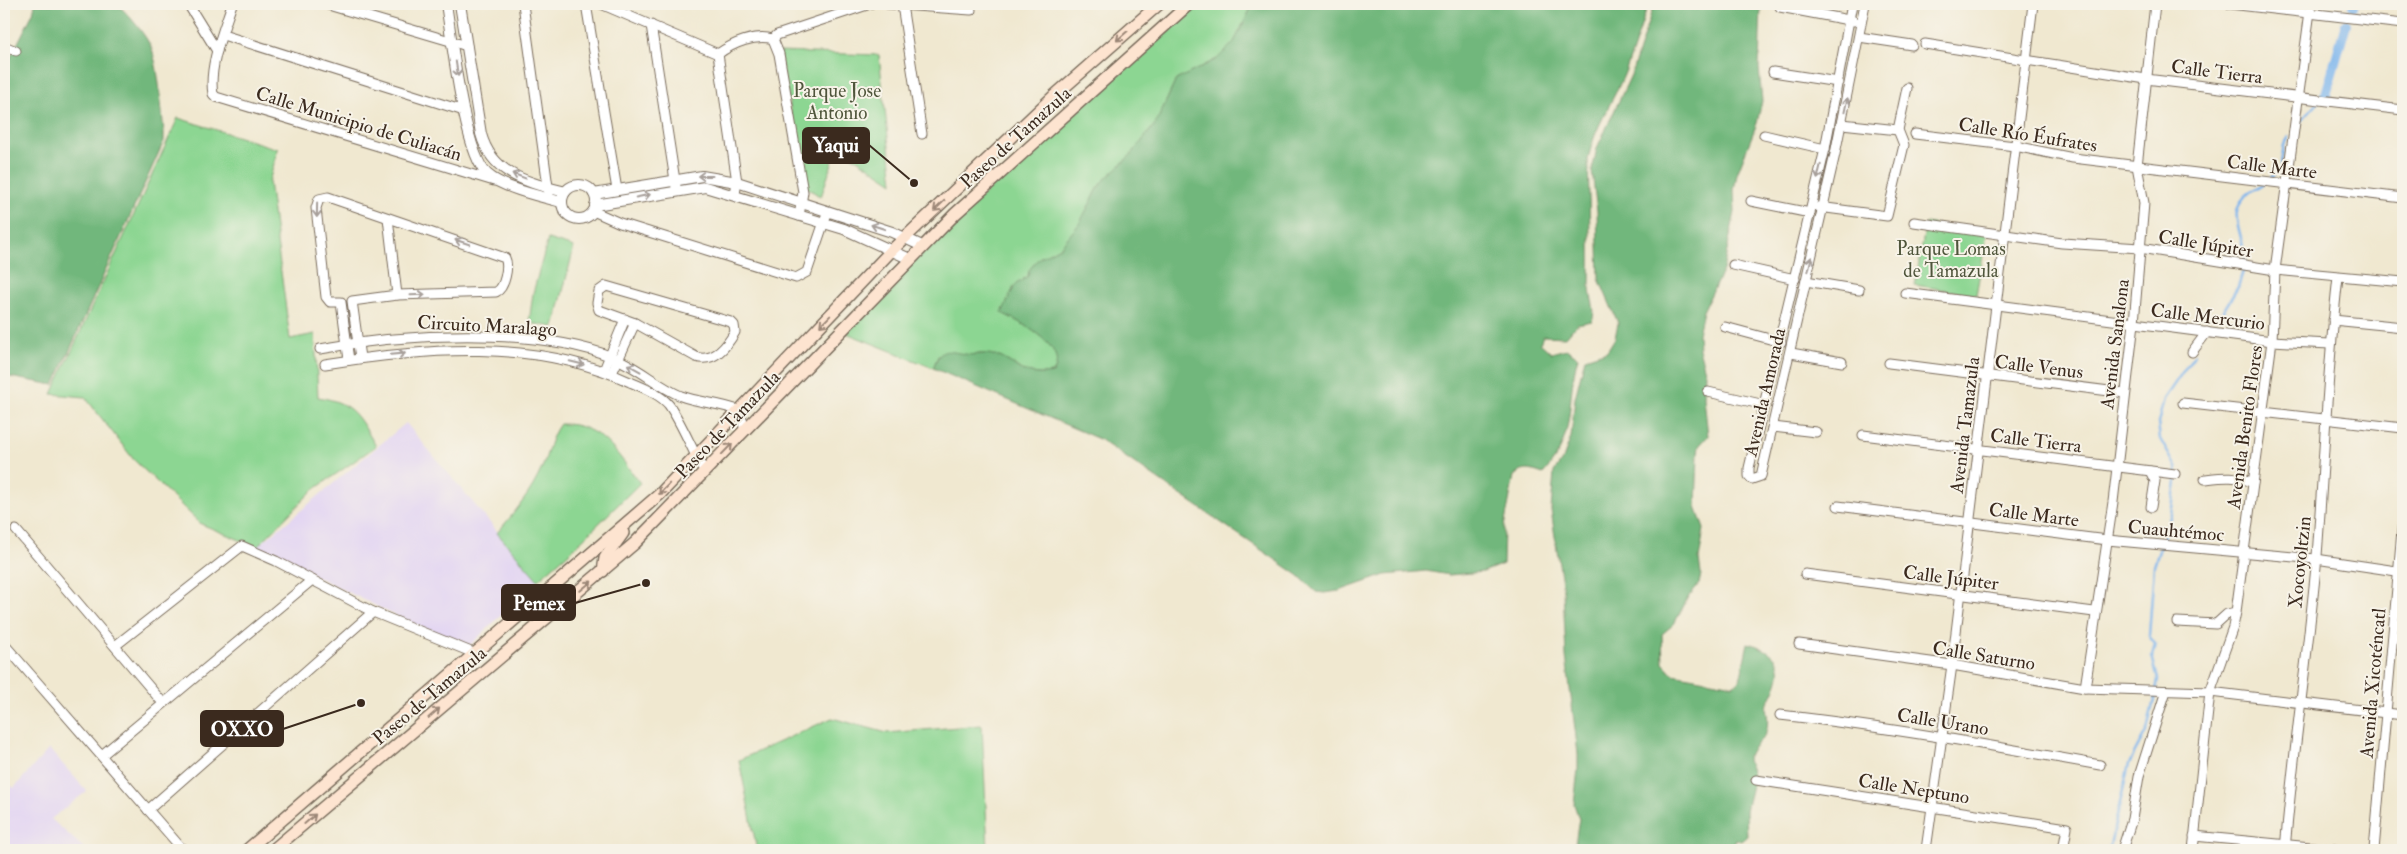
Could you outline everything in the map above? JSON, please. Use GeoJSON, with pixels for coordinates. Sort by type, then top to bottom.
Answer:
{"type":"FeatureCollection","features":[{"type":"Feature","properties":{"kind":"main road","name":"Paseo de Tamazula"},"geometry":{"type":"LineString","coordinates":[[247,850],[660,494],[892,250],[1052,97],[1159,4]]}},
{"type":"Feature","properties":{"kind":"main road","name":"Paseo de Tamazula"},"geometry":{"type":"LineString","coordinates":[[273,850],[450,698],[603,571],[647,531],[922,246],[990,181],[1190,4]]}},
{"type":"Feature","properties":{"kind":"main road"},"geometry":{"type":"LineString","coordinates":[[603,571],[605,558],[628,523]]}},
{"type":"Feature","properties":{"kind":"main road"},"geometry":{"type":"LineString","coordinates":[[439,686],[450,698]]}},
{"type":"Feature","properties":{"kind":"street"},"geometry":{"type":"LineString","coordinates":[[188,4],[217,51]]}},
{"type":"Feature","properties":{"kind":"street"},"geometry":{"type":"LineString","coordinates":[[217,51],[232,4]]}},
{"type":"Feature","properties":{"kind":"street"},"geometry":{"type":"LineString","coordinates":[[326,4],[467,46]]}},
{"type":"Feature","properties":{"kind":"street"},"geometry":{"type":"LineString","coordinates":[[446,4],[471,148],[476,159],[482,169],[496,181],[562,202]]}},
{"type":"Feature","properties":{"kind":"street"},"geometry":{"type":"LineString","coordinates":[[460,4],[480,134],[486,151],[498,166],[507,172],[566,192]]}},
{"type":"Feature","properties":{"kind":"street"},"geometry":{"type":"LineString","coordinates":[[523,4],[550,199]]}},
{"type":"Feature","properties":{"kind":"street"},"geometry":{"type":"LineString","coordinates":[[586,4],[617,190]]}},
{"type":"Feature","properties":{"kind":"street"},"geometry":{"type":"LineString","coordinates":[[601,4],[718,54]]}},
{"type":"Feature","properties":{"kind":"street"},"geometry":{"type":"LineString","coordinates":[[718,54],[727,47],[756,38],[773,38],[777,35],[870,4]]}},
{"type":"Feature","properties":{"kind":"street"},"geometry":{"type":"LineString","coordinates":[[887,4],[971,10]]}},
{"type":"Feature","properties":{"kind":"street","name":"Avenida Amorada"},"geometry":{"type":"LineString","coordinates":[[1852,4],[1825,149],[1781,342],[1749,468],[1749,476],[1752,479],[1761,476],[1782,393],[1842,124],[1865,4]]}},
{"type":"Feature","properties":{"kind":"street","name":"Avenida Tamazula"},"geometry":{"type":"LineString","coordinates":[[1926,850],[1952,665],[1968,522],[2033,4]]}},
{"type":"Feature","properties":{"kind":"street","name":"Avenida Sanalona"},"geometry":{"type":"LineString","coordinates":[[2084,688],[2094,612],[2107,540],[2134,323],[2144,204],[2137,166],[2155,4]]}},
{"type":"Feature","properties":{"kind":"street"},"geometry":{"type":"LineString","coordinates":[[2230,4],[2310,8],[2403,24]]}},
{"type":"Feature","properties":{"kind":"street"},"geometry":{"type":"LineString","coordinates":[[902,5],[922,134]]}},
{"type":"Feature","properties":{"kind":"street"},"geometry":{"type":"LineString","coordinates":[[1780,7],[1862,22]]}},
{"type":"Feature","properties":{"kind":"street","name":"Avenida Benito Flores"},"geometry":{"type":"LineString","coordinates":[[2193,850],[2210,692],[2233,627],[2236,612],[2272,341],[2275,270],[2310,8]]}},
{"type":"Feature","properties":{"kind":"street"},"geometry":{"type":"LineString","coordinates":[[651,26],[676,190]]}},
{"type":"Feature","properties":{"kind":"street"},"geometry":{"type":"LineString","coordinates":[[222,36],[464,111]]}},
{"type":"Feature","properties":{"kind":"street"},"geometry":{"type":"LineString","coordinates":[[1859,37],[1912,45]]}},
{"type":"Feature","properties":{"kind":"street"},"geometry":{"type":"LineString","coordinates":[[773,38],[783,72],[803,192],[800,216]]}},
{"type":"Feature","properties":{"kind":"street","name":"Calle Tierra"},"geometry":{"type":"LineString","coordinates":[[1925,44],[2146,80],[2403,110]]}},
{"type":"Feature","properties":{"kind":"street"},"geometry":{"type":"LineString","coordinates":[[4,46],[16,51]]}},
{"type":"Feature","properties":{"kind":"street","name":"Calle Municipio de Culiacán"},"geometry":{"type":"LineString","coordinates":[[217,51],[213,94],[220,99],[496,181]]}},
{"type":"Feature","properties":{"kind":"street"},"geometry":{"type":"LineString","coordinates":[[718,54],[737,182],[735,194]]}},
{"type":"Feature","properties":{"kind":"street"},"geometry":{"type":"LineString","coordinates":[[1773,72],[1838,82]]}},
{"type":"Feature","properties":{"kind":"street"},"geometry":{"type":"LineString","coordinates":[[1751,201],[1886,216],[1904,145],[1898,130],[1907,88]]}},
{"type":"Feature","properties":{"kind":"street"},"geometry":{"type":"LineString","coordinates":[[1842,124],[1898,130]]}},
{"type":"Feature","properties":{"kind":"street","name":"Calle Río Éufrates"},"geometry":{"type":"LineString","coordinates":[[1914,134],[2015,146],[2073,158],[2137,166]]}},
{"type":"Feature","properties":{"kind":"street"},"geometry":{"type":"LineString","coordinates":[[1764,135],[1825,149]]}},
{"type":"Feature","properties":{"kind":"street","name":"Calle Marte"},"geometry":{"type":"LineString","coordinates":[[2137,166],[2403,198]]}},
{"type":"Feature","properties":{"kind":"street"},"geometry":{"type":"LineString","coordinates":[[594,194],[702,176],[737,182],[827,211],[905,238],[922,246]]}},
{"type":"Feature","properties":{"kind":"street"},"geometry":{"type":"LineString","coordinates":[[594,208],[594,194],[590,189],[580,185],[570,188],[562,202],[566,212],[574,218],[585,217],[594,208],[676,190],[705,187],[735,194],[823,224],[844,229],[910,259]]}},
{"type":"Feature","properties":{"kind":"street"},"geometry":{"type":"LineString","coordinates":[[350,360],[342,302],[330,302],[326,297],[316,203],[319,199],[328,197],[497,253],[505,258],[507,262],[502,287],[496,292],[397,295],[352,300],[360,358]]}},
{"type":"Feature","properties":{"kind":"street"},"geometry":{"type":"LineString","coordinates":[[594,208],[620,223],[796,278],[807,272],[827,211]]}},
{"type":"Feature","properties":{"kind":"street"},"geometry":{"type":"LineString","coordinates":[[388,218],[397,295]]}},
{"type":"Feature","properties":{"kind":"street","name":"Calle Júpiter"},"geometry":{"type":"LineString","coordinates":[[1914,222],[2062,242],[2140,248],[2275,270],[2403,282]]}},
{"type":"Feature","properties":{"kind":"street"},"geometry":{"type":"LineString","coordinates":[[1733,265],[1795,279]]}},
{"type":"Feature","properties":{"kind":"street","name":"Xocoyoltzin"},"geometry":{"type":"LineString","coordinates":[[2285,847],[2299,701],[2316,559],[2327,418],[2330,344],[2338,277]]}},
{"type":"Feature","properties":{"kind":"street"},"geometry":{"type":"LineString","coordinates":[[1806,281],[1859,290]]}},
{"type":"Feature","properties":{"kind":"street"},"geometry":{"type":"LineString","coordinates":[[606,286],[614,287],[731,322],[735,329],[733,335],[715,356],[702,359],[635,323],[599,310],[597,303],[600,289],[606,286]]}},
{"type":"Feature","properties":{"kind":"street","name":"Calle Mercurio"},"geometry":{"type":"LineString","coordinates":[[1904,293],[2272,341],[2330,344]]}},
{"type":"Feature","properties":{"kind":"street"},"geometry":{"type":"LineString","coordinates":[[614,358],[625,319]]}},
{"type":"Feature","properties":{"kind":"street"},"geometry":{"type":"LineString","coordinates":[[2332,320],[2403,327]]}},
{"type":"Feature","properties":{"kind":"street"},"geometry":{"type":"LineString","coordinates":[[608,371],[635,323]]}},
{"type":"Feature","properties":{"kind":"street"},"geometry":{"type":"LineString","coordinates":[[1725,327],[1781,342]]}},
{"type":"Feature","properties":{"kind":"street"},"geometry":{"type":"LineString","coordinates":[[2192,352],[2207,332]]}},
{"type":"Feature","properties":{"kind":"street","name":"Circuito Maralago"},"geometry":{"type":"LineString","coordinates":[[320,349],[358,342],[417,337],[554,342],[614,358],[684,397],[718,403],[740,411]]}},
{"type":"Feature","properties":{"kind":"street"},"geometry":{"type":"LineString","coordinates":[[522,353],[528,347],[523,340]]}},
{"type":"Feature","properties":{"kind":"street"},"geometry":{"type":"LineString","coordinates":[[552,357],[550,350],[554,342]]}},
{"type":"Feature","properties":{"kind":"street","name":"Circuito Maralago"},"geometry":{"type":"LineString","coordinates":[[324,364],[360,358],[431,352],[522,353],[552,357],[608,371],[645,389],[669,405],[671,412],[705,472]]}},
{"type":"Feature","properties":{"kind":"street"},"geometry":{"type":"LineString","coordinates":[[1791,354],[1842,362]]}},
{"type":"Feature","properties":{"kind":"street","name":"Calle Venus"},"geometry":{"type":"LineString","coordinates":[[1889,363],[2125,393]]}},
{"type":"Feature","properties":{"kind":"street"},"geometry":{"type":"LineString","coordinates":[[645,389],[652,378]]}},
{"type":"Feature","properties":{"kind":"street"},"geometry":{"type":"LineString","coordinates":[[1769,390],[1782,393]]}},
{"type":"Feature","properties":{"kind":"street"},"geometry":{"type":"LineString","coordinates":[[1708,392],[1765,405]]}},
{"type":"Feature","properties":{"kind":"street"},"geometry":{"type":"LineString","coordinates":[[671,412],[684,397]]}},
{"type":"Feature","properties":{"kind":"street"},"geometry":{"type":"LineString","coordinates":[[2183,403],[2403,428]]}},
{"type":"Feature","properties":{"kind":"street"},"geometry":{"type":"LineString","coordinates":[[740,411],[744,431]]}},
{"type":"Feature","properties":{"kind":"street"},"geometry":{"type":"LineString","coordinates":[[1773,427],[1816,432]]}},
{"type":"Feature","properties":{"kind":"street","name":"Calle Tierra"},"geometry":{"type":"LineString","coordinates":[[1863,435],[2175,474]]}},
{"type":"Feature","properties":{"kind":"street"},"geometry":{"type":"LineString","coordinates":[[2150,471],[2155,481],[2151,508]]}},
{"type":"Feature","properties":{"kind":"street"},"geometry":{"type":"LineString","coordinates":[[2205,479],[2226,476],[2241,477],[2253,483]]}},
{"type":"Feature","properties":{"kind":"street","name":"Calle Marte"},"geometry":{"type":"LineString","coordinates":[[1838,506],[2107,540]]}},
{"type":"Feature","properties":{"kind":"street","name":"Avenida Xicoténcatl"},"geometry":{"type":"LineString","coordinates":[[2374,850],[2400,572],[2403,519]]}},
{"type":"Feature","properties":{"kind":"street"},"geometry":{"type":"LineString","coordinates":[[16,530],[163,703]]}},
{"type":"Feature","properties":{"kind":"street","name":"Cuauhtémoc"},"geometry":{"type":"LineString","coordinates":[[2107,540],[2316,559],[2400,572]]}},
{"type":"Feature","properties":{"kind":"street"},"geometry":{"type":"LineString","coordinates":[[115,646],[242,546],[372,612],[476,654]]}},
{"type":"Feature","properties":{"kind":"street","name":"Calle Júpiter"},"geometry":{"type":"LineString","coordinates":[[1805,574],[2094,612]]}},
{"type":"Feature","properties":{"kind":"street"},"geometry":{"type":"LineString","coordinates":[[102,755],[312,580]]}},
{"type":"Feature","properties":{"kind":"street"},"geometry":{"type":"LineString","coordinates":[[148,810],[372,612]]}},
{"type":"Feature","properties":{"kind":"street"},"geometry":{"type":"LineString","coordinates":[[2177,622],[2216,624],[2227,614],[2236,612]]}},
{"type":"Feature","properties":{"kind":"street"},"geometry":{"type":"LineString","coordinates":[[4,644],[183,850]]}},
{"type":"Feature","properties":{"kind":"street","name":"Calle Saturno"},"geometry":{"type":"LineString","coordinates":[[1799,644],[1952,665],[2084,688],[2210,692],[2299,701],[2403,715]]}},
{"type":"Feature","properties":{"kind":"street"},"geometry":{"type":"LineString","coordinates":[[2122,850],[2132,820],[2139,776],[2166,691]]}},
{"type":"Feature","properties":{"kind":"street","name":"Calle Urano"},"geometry":{"type":"LineString","coordinates":[[1780,715],[1854,723],[1942,736],[2100,765]]}},
{"type":"Feature","properties":{"kind":"street","name":"Calle Neptuno"},"geometry":{"type":"LineString","coordinates":[[1756,780],[2067,828],[2064,850]]}},
{"type":"Feature","properties":{"kind":"street"},"geometry":{"type":"LineString","coordinates":[[2194,836],[2285,847],[2342,850]]}},
{"type":"Feature","properties":{"kind":"shaded area"},"geometry":{"type":"Polygon","coordinates":[[[406,423],[538,580],[465,650],[257,547],[406,423]]]}},
{"type":"Feature","properties":{"kind":"shaded area"},"geometry":{"type":"Polygon","coordinates":[[[49,749],[87,791],[51,819],[86,850],[4,850],[4,780],[14,788],[49,749]]]}},
{"type":"Feature","properties":{"kind":"green space"},"geometry":{"type":"Polygon","coordinates":[[[35,4],[117,4],[142,32],[152,51],[157,73],[164,131],[164,141],[54,385],[4,376],[4,70],[33,13],[35,4]]]}},
{"type":"Feature","properties":{"kind":"green space"},"geometry":{"type":"Polygon","coordinates":[[[1198,4],[1253,4],[1234,43],[1217,59],[1176,80],[1156,123],[1131,155],[1101,183],[1080,224],[1060,247],[1039,258],[1028,276],[1015,285],[1002,313],[1031,330],[1049,345],[1055,354],[1056,363],[1053,373],[1031,373],[996,356],[985,354],[968,355],[953,352],[938,356],[933,368],[844,332],[925,246],[1198,4]]]}},
{"type":"Feature","properties":{"kind":"green space"},"geometry":{"type":"Polygon","coordinates":[[[1253,4],[1648,4],[1626,70],[1599,125],[1588,159],[1590,291],[1594,308],[1592,321],[1577,324],[1566,337],[1543,336],[1540,343],[1551,353],[1566,349],[1578,357],[1566,432],[1554,460],[1543,474],[1528,470],[1521,471],[1514,476],[1504,527],[1503,564],[1483,572],[1449,575],[1426,571],[1385,575],[1339,591],[1316,592],[1298,575],[1099,439],[933,368],[939,356],[948,351],[968,355],[988,354],[997,356],[1024,371],[1041,374],[1053,373],[1056,363],[1055,354],[1049,345],[1031,330],[1002,313],[1015,285],[1028,276],[1029,270],[1039,258],[1060,247],[1079,224],[1101,183],[1131,155],[1156,123],[1176,80],[1217,59],[1234,42],[1253,4]]]}},
{"type":"Feature","properties":{"kind":"green space"},"geometry":{"type":"Polygon","coordinates":[[[1654,4],[1761,4],[1759,68],[1762,101],[1757,123],[1737,174],[1734,190],[1735,212],[1723,270],[1703,311],[1698,334],[1699,349],[1705,371],[1704,398],[1708,436],[1699,446],[1698,454],[1696,507],[1704,529],[1699,559],[1701,574],[1699,584],[1689,596],[1674,624],[1662,634],[1663,663],[1673,674],[1733,685],[1740,680],[1748,643],[1762,648],[1777,660],[1779,676],[1766,707],[1767,729],[1761,740],[1752,748],[1747,761],[1752,773],[1752,786],[1746,812],[1747,836],[1741,841],[1736,839],[1734,845],[1736,850],[1574,850],[1579,819],[1574,804],[1578,754],[1566,656],[1563,590],[1551,510],[1554,472],[1563,459],[1571,437],[1575,398],[1585,358],[1607,351],[1615,338],[1618,323],[1599,279],[1597,211],[1592,171],[1597,148],[1631,75],[1654,4]]]}},
{"type":"Feature","properties":{"kind":"green space","name":"Parque Jose Antonio"},"geometry":{"type":"Polygon","coordinates":[[[779,52],[879,55],[893,183],[857,159],[836,151],[821,197],[806,187],[779,52]]]}},
{"type":"Feature","properties":{"kind":"green space"},"geometry":{"type":"Polygon","coordinates":[[[178,118],[278,149],[269,182],[290,339],[315,334],[318,397],[348,407],[359,419],[376,446],[312,491],[257,547],[201,524],[134,460],[85,397],[52,394],[178,118]]]}},
{"type":"Feature","properties":{"kind":"green space","name":"Parque Lomas de Tamazula"},"geometry":{"type":"Polygon","coordinates":[[[1926,223],[1987,233],[1976,295],[1915,285],[1926,223]]]}},
{"type":"Feature","properties":{"kind":"green space"},"geometry":{"type":"Polygon","coordinates":[[[548,239],[574,247],[554,327],[529,323],[533,293],[548,239]]]}},
{"type":"Feature","properties":{"kind":"green space"},"geometry":{"type":"Polygon","coordinates":[[[560,424],[574,425],[587,429],[607,442],[640,483],[570,552],[538,580],[497,533],[533,486],[542,468],[554,434],[560,424]]]}},
{"type":"Feature","properties":{"kind":"green space"},"geometry":{"type":"Polygon","coordinates":[[[832,718],[887,733],[982,725],[988,850],[757,850],[739,760],[832,718]]]}},
{"type":"Feature","properties":{"kind":"waterway"},"geometry":{"type":"LineString","coordinates":[[2326,94],[2346,24]]}},
{"type":"Feature","properties":{"kind":"waterway"},"geometry":{"type":"LineString","coordinates":[[2298,124],[2318,102]]}},
{"type":"Feature","properties":{"kind":"waterway"},"geometry":{"type":"LineString","coordinates":[[2269,180],[2280,168],[2284,145],[2289,137]]}},
{"type":"Feature","properties":{"kind":"waterway"},"geometry":{"type":"LineString","coordinates":[[2245,263],[2244,250],[2238,228],[2237,210],[2241,201],[2263,184]]}},
{"type":"Feature","properties":{"kind":"waterway"},"geometry":{"type":"LineString","coordinates":[[2222,313],[2238,287],[2244,268]]}},
{"type":"Feature","properties":{"kind":"waterway"},"geometry":{"type":"LineString","coordinates":[[2109,850],[2129,764],[2147,730],[2158,679],[2152,656],[2155,644],[2149,636],[2154,566],[2171,514],[2177,475],[2176,467],[2160,439],[2158,423],[2164,399],[2195,354]]}},
{"type":"Feature","properties":{"kind":"place","name":"Yaqui"},"geometry":{"type":"Point","coordinates":[914,183]}},
{"type":"Feature","properties":{"kind":"place","name":"Pemex"},"geometry":{"type":"Point","coordinates":[646,583]}},
{"type":"Feature","properties":{"kind":"place","name":"OXXO"},"geometry":{"type":"Point","coordinates":[361,703]}}]}
